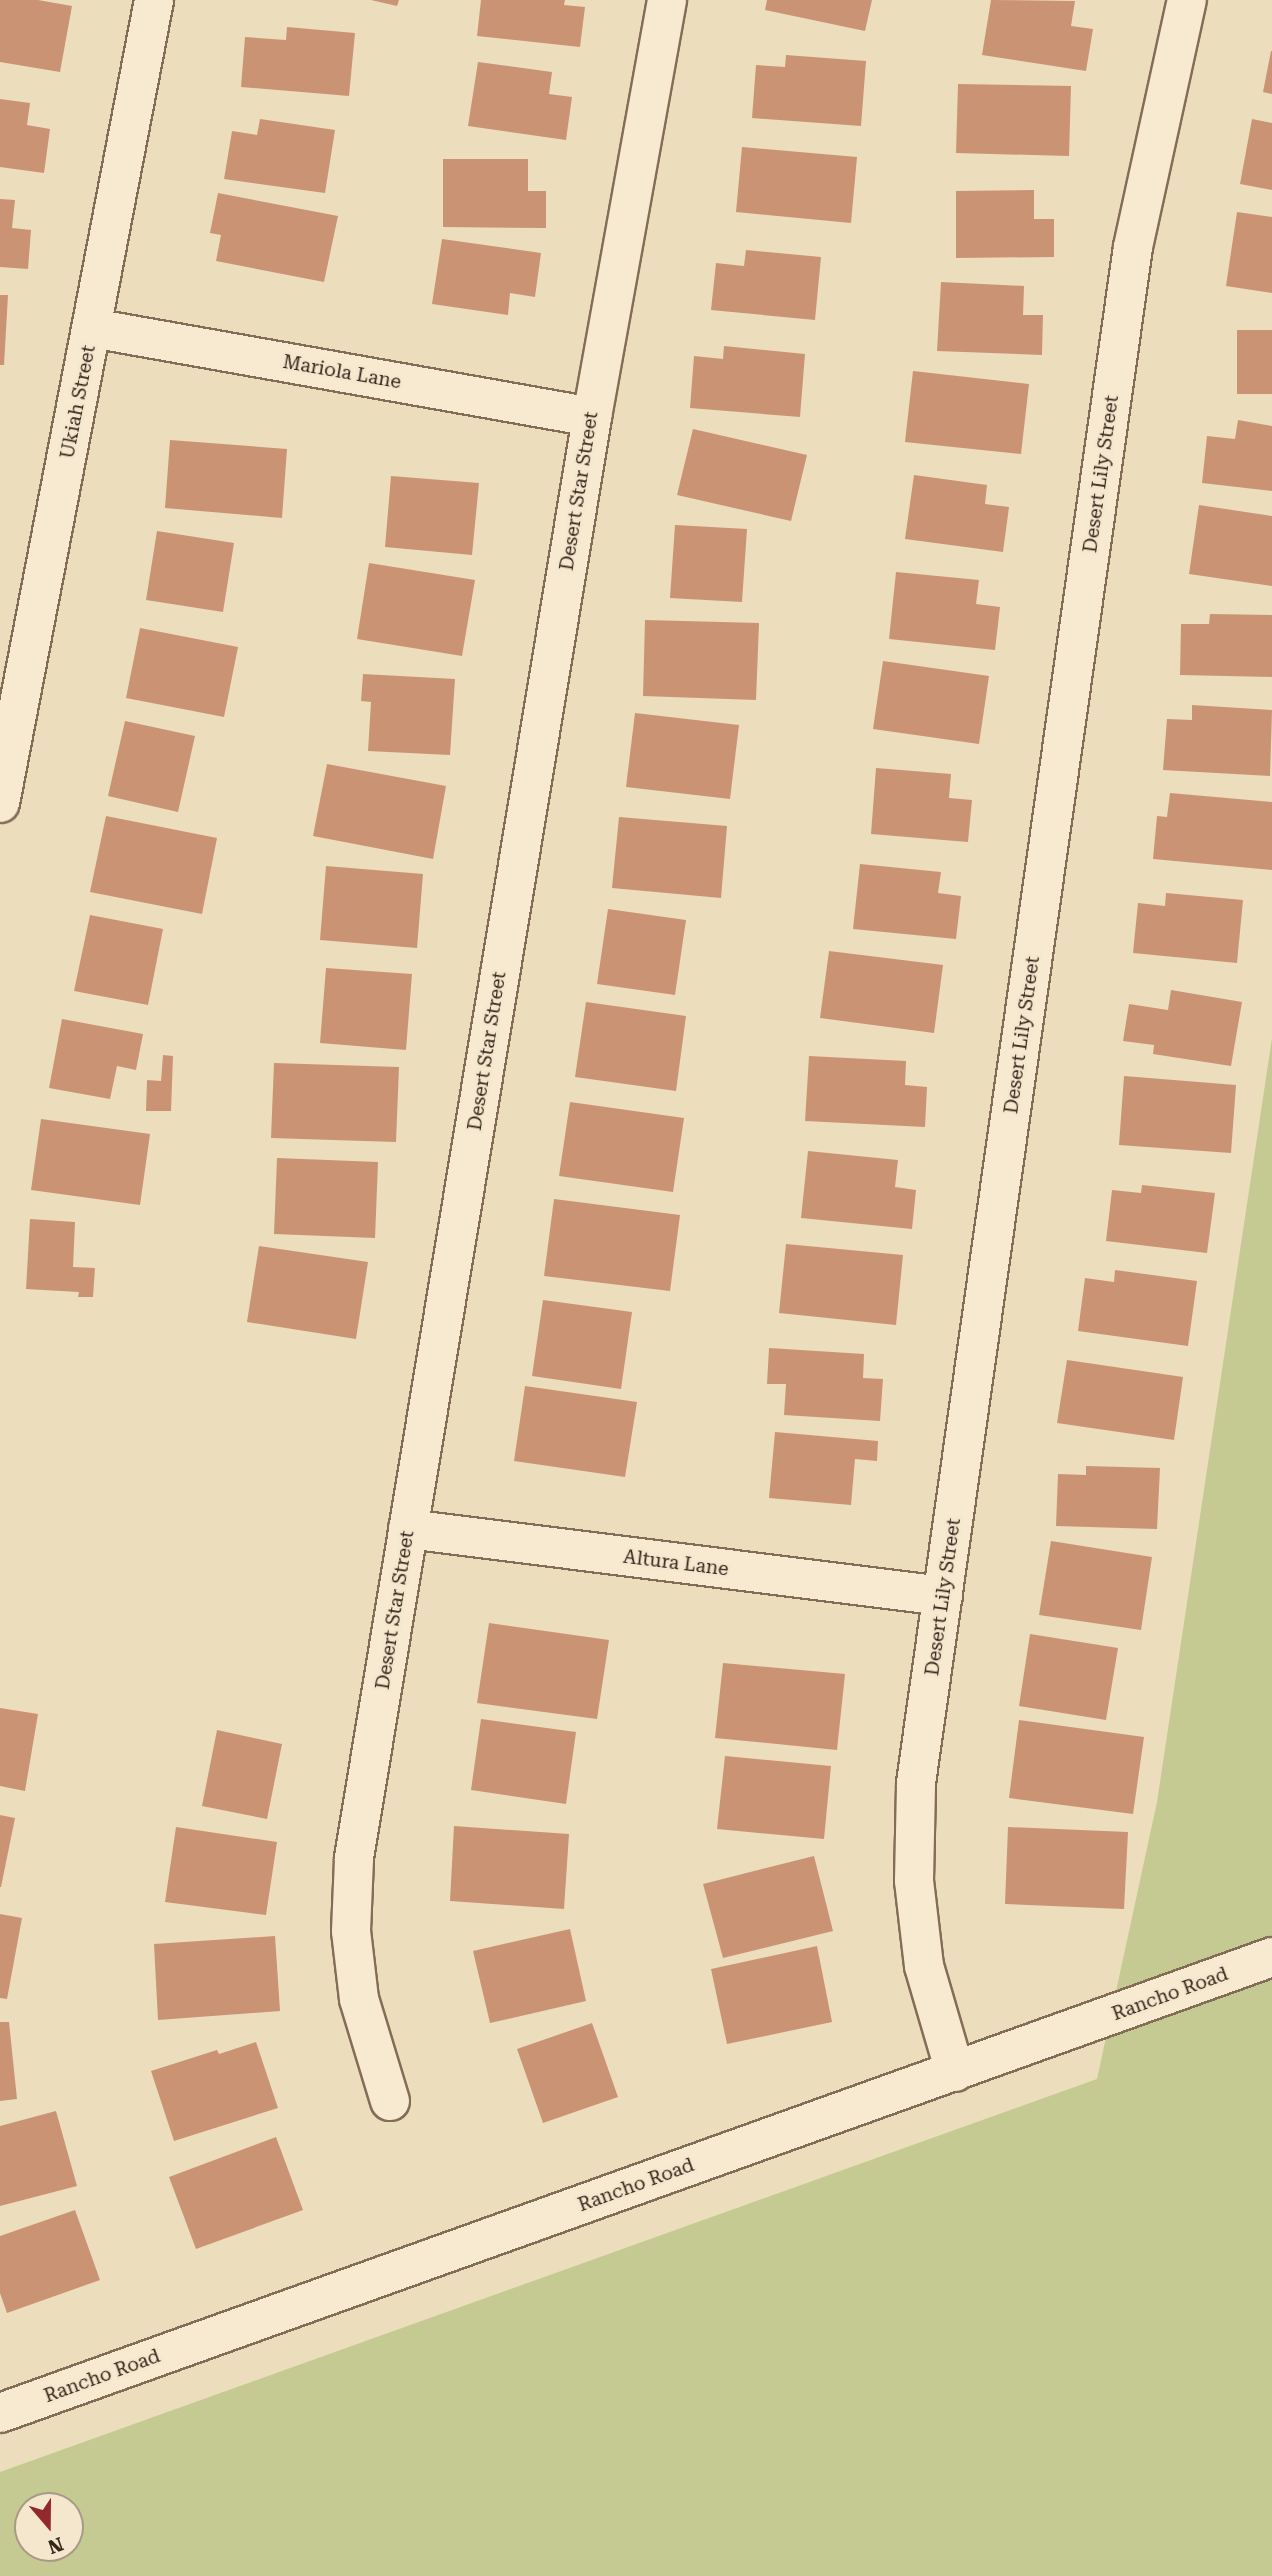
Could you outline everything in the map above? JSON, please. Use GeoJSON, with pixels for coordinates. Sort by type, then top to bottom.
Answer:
{"type":"FeatureCollection","features":[{"type":"Feature","properties":{"kind":"street","name":"Ukiah Street"},"geometry":{"type":"LineString","coordinates":[[0,803],[154,0]]}},
{"type":"Feature","properties":{"kind":"street","name":"Desert Star Street"},"geometry":{"type":"LineString","coordinates":[[390,2101],[359,1999],[351,1931],[354,1858],[592,417],[667,0]]}},
{"type":"Feature","properties":{"kind":"street","name":"Desert Lily Street"},"geometry":{"type":"LineString","coordinates":[[955,2072],[923,1966],[915,1881],[916,1783],[1133,247],[1188,0]]}},
{"type":"Feature","properties":{"kind":"street","name":"Mariola Lane"},"geometry":{"type":"LineString","coordinates":[[92,328],[592,417]]}},
{"type":"Feature","properties":{"kind":"street","name":"Altura Lane"},"geometry":{"type":"LineString","coordinates":[[408,1529],[943,1596]]}},
{"type":"Feature","properties":{"kind":"street","name":"Rancho Road"},"geometry":{"type":"LineString","coordinates":[[0,2413],[1272,1957]]}},
{"type":"Feature","properties":{"kind":"green space"},"geometry":{"type":"Polygon","coordinates":[[[1272,1038],[1272,2576],[0,2576],[0,2472],[1097,2079],[1157,1802],[1272,1038]]]}},
{"type":"Feature","properties":{"kind":"building"},"geometry":{"type":"Polygon","coordinates":[[[0,0],[38,0],[72,6],[60,72],[0,62],[0,0]]]}},
{"type":"Feature","properties":{"kind":"building"},"geometry":{"type":"Polygon","coordinates":[[[371,0],[399,0],[397,6],[371,0]]]}},
{"type":"Feature","properties":{"kind":"building"},"geometry":{"type":"Polygon","coordinates":[[[481,0],[565,0],[564,5],[585,7],[580,47],[477,36],[481,0]]]}},
{"type":"Feature","properties":{"kind":"building"},"geometry":{"type":"Polygon","coordinates":[[[767,0],[872,0],[865,31],[765,10],[767,0]]]}},
{"type":"Feature","properties":{"kind":"building"},"geometry":{"type":"Polygon","coordinates":[[[991,0],[1075,1],[1071,26],[1093,29],[1086,71],[982,55],[991,0]]]}},
{"type":"Feature","properties":{"kind":"building"},"geometry":{"type":"Polygon","coordinates":[[[287,27],[355,33],[349,96],[241,87],[245,37],[286,40],[287,27]]]}},
{"type":"Feature","properties":{"kind":"building"},"geometry":{"type":"Polygon","coordinates":[[[1272,51],[1272,94],[1263,92],[1272,51]]]}},
{"type":"Feature","properties":{"kind":"building"},"geometry":{"type":"Polygon","coordinates":[[[786,55],[866,61],[861,126],[752,118],[756,65],[785,67],[786,55]]]}},
{"type":"Feature","properties":{"kind":"building"},"geometry":{"type":"Polygon","coordinates":[[[478,62],[552,72],[549,94],[572,97],[566,140],[468,126],[478,62]]]}},
{"type":"Feature","properties":{"kind":"building"},"geometry":{"type":"Polygon","coordinates":[[[958,84],[1071,86],[1069,156],[956,153],[958,84]]]}},
{"type":"Feature","properties":{"kind":"building"},"geometry":{"type":"Polygon","coordinates":[[[0,99],[30,103],[27,125],[50,129],[44,173],[0,167],[0,99]]]}},
{"type":"Feature","properties":{"kind":"building"},"geometry":{"type":"Polygon","coordinates":[[[260,119],[335,130],[325,193],[224,179],[232,131],[257,135],[260,119]]]}},
{"type":"Feature","properties":{"kind":"building"},"geometry":{"type":"Polygon","coordinates":[[[1252,119],[1272,123],[1272,190],[1240,184],[1252,119]]]}},
{"type":"Feature","properties":{"kind":"building"},"geometry":{"type":"Polygon","coordinates":[[[742,147],[857,157],[851,223],[736,212],[742,147]]]}},
{"type":"Feature","properties":{"kind":"building"},"geometry":{"type":"Polygon","coordinates":[[[443,159],[528,159],[528,191],[546,191],[546,228],[443,227],[443,159]]]}},
{"type":"Feature","properties":{"kind":"building"},"geometry":{"type":"Polygon","coordinates":[[[1034,190],[1034,219],[1054,219],[1054,257],[956,258],[956,191],[1034,190]]]}},
{"type":"Feature","properties":{"kind":"building"},"geometry":{"type":"Polygon","coordinates":[[[218,193],[338,216],[324,282],[216,261],[221,235],[210,233],[218,193]]]}},
{"type":"Feature","properties":{"kind":"building"},"geometry":{"type":"Polygon","coordinates":[[[0,199],[15,200],[12,228],[31,230],[28,269],[0,267],[0,199]]]}},
{"type":"Feature","properties":{"kind":"building"},"geometry":{"type":"Polygon","coordinates":[[[1237,212],[1272,217],[1272,293],[1226,286],[1237,212]]]}},
{"type":"Feature","properties":{"kind":"building"},"geometry":{"type":"Polygon","coordinates":[[[442,239],[541,253],[535,297],[510,293],[508,315],[432,304],[442,239]]]}},
{"type":"Feature","properties":{"kind":"building"},"geometry":{"type":"Polygon","coordinates":[[[746,250],[821,257],[815,320],[711,310],[716,263],[744,266],[746,250]]]}},
{"type":"Feature","properties":{"kind":"building"},"geometry":{"type":"Polygon","coordinates":[[[941,282],[1024,286],[1023,315],[1043,315],[1042,355],[937,351],[941,282]]]}},
{"type":"Feature","properties":{"kind":"building"},"geometry":{"type":"Polygon","coordinates":[[[0,295],[8,295],[4,365],[0,365],[0,295]]]}},
{"type":"Feature","properties":{"kind":"building"},"geometry":{"type":"Polygon","coordinates":[[[1237,330],[1272,330],[1272,394],[1237,394],[1237,330]]]}},
{"type":"Feature","properties":{"kind":"building"},"geometry":{"type":"Polygon","coordinates":[[[724,346],[805,354],[800,417],[690,408],[694,356],[723,359],[724,346]]]}},
{"type":"Feature","properties":{"kind":"building"},"geometry":{"type":"Polygon","coordinates":[[[913,371],[1029,384],[1021,454],[905,442],[913,371]]]}},
{"type":"Feature","properties":{"kind":"building"},"geometry":{"type":"Polygon","coordinates":[[[1238,420],[1272,426],[1272,491],[1202,483],[1207,436],[1235,439],[1238,420]]]}},
{"type":"Feature","properties":{"kind":"building"},"geometry":{"type":"Polygon","coordinates":[[[693,429],[807,455],[791,521],[677,495],[693,429]]]}},
{"type":"Feature","properties":{"kind":"building"},"geometry":{"type":"Polygon","coordinates":[[[170,440],[287,449],[282,518],[165,508],[170,440]]]}},
{"type":"Feature","properties":{"kind":"building"},"geometry":{"type":"Polygon","coordinates":[[[914,475],[987,485],[985,504],[1009,507],[1003,552],[905,539],[914,475]]]}},
{"type":"Feature","properties":{"kind":"building"},"geometry":{"type":"Polygon","coordinates":[[[391,476],[479,483],[472,555],[385,547],[391,476]]]}},
{"type":"Feature","properties":{"kind":"building"},"geometry":{"type":"Polygon","coordinates":[[[1199,505],[1272,516],[1272,586],[1189,574],[1199,505]]]}},
{"type":"Feature","properties":{"kind":"building"},"geometry":{"type":"Polygon","coordinates":[[[675,525],[747,529],[742,602],[670,598],[675,525]]]}},
{"type":"Feature","properties":{"kind":"building"},"geometry":{"type":"Polygon","coordinates":[[[157,531],[234,543],[223,612],[146,600],[157,531]]]}},
{"type":"Feature","properties":{"kind":"building"},"geometry":{"type":"Polygon","coordinates":[[[369,563],[475,580],[462,656],[357,639],[369,563]]]}},
{"type":"Feature","properties":{"kind":"building"},"geometry":{"type":"Polygon","coordinates":[[[896,572],[979,580],[976,604],[1000,607],[995,650],[889,639],[896,572]]]}},
{"type":"Feature","properties":{"kind":"building"},"geometry":{"type":"Polygon","coordinates":[[[1210,614],[1272,615],[1272,677],[1180,675],[1181,624],[1209,624],[1210,614]]]}},
{"type":"Feature","properties":{"kind":"building"},"geometry":{"type":"Polygon","coordinates":[[[645,620],[759,623],[756,700],[643,696],[645,620]]]}},
{"type":"Feature","properties":{"kind":"building"},"geometry":{"type":"Polygon","coordinates":[[[140,628],[238,647],[224,717],[126,698],[140,628]]]}},
{"type":"Feature","properties":{"kind":"building"},"geometry":{"type":"Polygon","coordinates":[[[883,661],[989,676],[979,744],[873,729],[883,661]]]}},
{"type":"Feature","properties":{"kind":"building"},"geometry":{"type":"Polygon","coordinates":[[[363,674],[455,679],[450,755],[368,751],[371,702],[361,701],[363,674]]]}},
{"type":"Feature","properties":{"kind":"building"},"geometry":{"type":"Polygon","coordinates":[[[1192,705],[1272,710],[1270,776],[1163,770],[1167,719],[1192,720],[1192,705]]]}},
{"type":"Feature","properties":{"kind":"building"},"geometry":{"type":"Polygon","coordinates":[[[635,713],[739,725],[730,799],[626,787],[635,713]]]}},
{"type":"Feature","properties":{"kind":"building"},"geometry":{"type":"Polygon","coordinates":[[[125,721],[195,736],[178,812],[108,796],[125,721]]]}},
{"type":"Feature","properties":{"kind":"building"},"geometry":{"type":"Polygon","coordinates":[[[327,764],[446,786],[433,859],[313,836],[327,764]]]}},
{"type":"Feature","properties":{"kind":"building"},"geometry":{"type":"Polygon","coordinates":[[[876,768],[951,774],[949,798],[972,800],[968,842],[871,834],[876,768]]]}},
{"type":"Feature","properties":{"kind":"building"},"geometry":{"type":"Polygon","coordinates":[[[1170,793],[1272,802],[1272,870],[1153,859],[1157,816],[1167,817],[1170,793]]]}},
{"type":"Feature","properties":{"kind":"building"},"geometry":{"type":"Polygon","coordinates":[[[106,816],[217,838],[202,914],[90,892],[106,816]]]}},
{"type":"Feature","properties":{"kind":"building"},"geometry":{"type":"Polygon","coordinates":[[[619,817],[727,826],[721,898],[612,888],[619,817]]]}},
{"type":"Feature","properties":{"kind":"building"},"geometry":{"type":"Polygon","coordinates":[[[860,864],[941,872],[938,893],[961,896],[956,939],[853,929],[860,864]]]}},
{"type":"Feature","properties":{"kind":"building"},"geometry":{"type":"Polygon","coordinates":[[[326,866],[423,874],[417,948],[320,940],[326,866]]]}},
{"type":"Feature","properties":{"kind":"building"},"geometry":{"type":"Polygon","coordinates":[[[1166,893],[1243,900],[1237,963],[1133,953],[1138,903],[1165,906],[1166,893]]]}},
{"type":"Feature","properties":{"kind":"building"},"geometry":{"type":"Polygon","coordinates":[[[608,909],[686,920],[675,995],[597,984],[608,909]]]}},
{"type":"Feature","properties":{"kind":"building"},"geometry":{"type":"Polygon","coordinates":[[[90,915],[163,929],[148,1005],[74,991],[90,915]]]}},
{"type":"Feature","properties":{"kind":"building"},"geometry":{"type":"Polygon","coordinates":[[[829,951],[943,965],[934,1033],[820,1018],[829,951]]]}},
{"type":"Feature","properties":{"kind":"building"},"geometry":{"type":"Polygon","coordinates":[[[326,968],[412,974],[406,1050],[320,1043],[326,968]]]}},
{"type":"Feature","properties":{"kind":"building"},"geometry":{"type":"Polygon","coordinates":[[[1171,990],[1242,1002],[1231,1066],[1153,1054],[1154,1045],[1123,1041],[1129,1004],[1168,1010],[1171,990]]]}},
{"type":"Feature","properties":{"kind":"building"},"geometry":{"type":"Polygon","coordinates":[[[586,1002],[686,1016],[676,1091],[575,1077],[586,1002]]]}},
{"type":"Feature","properties":{"kind":"building"},"geometry":{"type":"Polygon","coordinates":[[[62,1019],[143,1034],[136,1070],[117,1066],[110,1099],[49,1088],[62,1019]]]}},
{"type":"Feature","properties":{"kind":"building"},"geometry":{"type":"Polygon","coordinates":[[[163,1055],[173,1056],[171,1111],[146,1111],[147,1080],[161,1081],[163,1055]]]}},
{"type":"Feature","properties":{"kind":"building"},"geometry":{"type":"Polygon","coordinates":[[[809,1056],[906,1061],[905,1085],[927,1087],[925,1127],[805,1121],[809,1056]]]}},
{"type":"Feature","properties":{"kind":"building"},"geometry":{"type":"Polygon","coordinates":[[[274,1063],[399,1067],[396,1142],[271,1138],[274,1063]]]}},
{"type":"Feature","properties":{"kind":"building"},"geometry":{"type":"Polygon","coordinates":[[[1124,1076],[1236,1085],[1231,1153],[1119,1145],[1124,1076]]]}},
{"type":"Feature","properties":{"kind":"building"},"geometry":{"type":"Polygon","coordinates":[[[570,1102],[684,1118],[673,1192],[559,1176],[570,1102]]]}},
{"type":"Feature","properties":{"kind":"building"},"geometry":{"type":"Polygon","coordinates":[[[41,1119],[150,1134],[140,1205],[31,1190],[41,1119]]]}},
{"type":"Feature","properties":{"kind":"building"},"geometry":{"type":"Polygon","coordinates":[[[808,1151],[898,1160],[895,1187],[916,1190],[912,1229],[801,1218],[808,1151]]]}},
{"type":"Feature","properties":{"kind":"building"},"geometry":{"type":"Polygon","coordinates":[[[277,1158],[378,1162],[375,1238],[274,1234],[277,1158]]]}},
{"type":"Feature","properties":{"kind":"building"},"geometry":{"type":"Polygon","coordinates":[[[1142,1185],[1215,1193],[1207,1253],[1106,1241],[1112,1190],[1141,1193],[1142,1185]]]}},
{"type":"Feature","properties":{"kind":"building"},"geometry":{"type":"Polygon","coordinates":[[[554,1199],[680,1215],[670,1291],[544,1276],[554,1199]]]}},
{"type":"Feature","properties":{"kind":"building"},"geometry":{"type":"Polygon","coordinates":[[[30,1219],[75,1222],[73,1267],[95,1268],[93,1297],[78,1297],[79,1292],[26,1289],[30,1219]]]}},
{"type":"Feature","properties":{"kind":"building"},"geometry":{"type":"Polygon","coordinates":[[[786,1244],[903,1255],[896,1325],[779,1313],[786,1244]]]}},
{"type":"Feature","properties":{"kind":"building"},"geometry":{"type":"Polygon","coordinates":[[[259,1246],[368,1262],[356,1339],[247,1322],[259,1246]]]}},
{"type":"Feature","properties":{"kind":"building"},"geometry":{"type":"Polygon","coordinates":[[[1115,1270],[1197,1281],[1188,1346],[1078,1331],[1085,1278],[1114,1282],[1115,1270]]]}},
{"type":"Feature","properties":{"kind":"building"},"geometry":{"type":"Polygon","coordinates":[[[543,1300],[632,1312],[621,1389],[532,1376],[543,1300]]]}},
{"type":"Feature","properties":{"kind":"building"},"geometry":{"type":"Polygon","coordinates":[[[769,1348],[864,1354],[863,1378],[883,1379],[880,1421],[784,1415],[786,1384],[767,1384],[769,1348]]]}},
{"type":"Feature","properties":{"kind":"building"},"geometry":{"type":"Polygon","coordinates":[[[1067,1360],[1183,1377],[1174,1440],[1057,1423],[1067,1360]]]}},
{"type":"Feature","properties":{"kind":"building"},"geometry":{"type":"Polygon","coordinates":[[[525,1386],[637,1402],[625,1477],[514,1461],[525,1386]]]}},
{"type":"Feature","properties":{"kind":"building"},"geometry":{"type":"Polygon","coordinates":[[[775,1432],[878,1441],[877,1461],[855,1459],[851,1505],[769,1498],[775,1432]]]}},
{"type":"Feature","properties":{"kind":"building"},"geometry":{"type":"Polygon","coordinates":[[[1086,1466],[1160,1468],[1157,1529],[1056,1526],[1058,1474],[1086,1475],[1086,1466]]]}},
{"type":"Feature","properties":{"kind":"building"},"geometry":{"type":"Polygon","coordinates":[[[1051,1541],[1152,1557],[1141,1630],[1039,1615],[1051,1541]]]}},
{"type":"Feature","properties":{"kind":"building"},"geometry":{"type":"Polygon","coordinates":[[[489,1623],[609,1640],[597,1719],[477,1703],[489,1623]]]}},
{"type":"Feature","properties":{"kind":"building"},"geometry":{"type":"Polygon","coordinates":[[[1030,1634],[1118,1648],[1106,1720],[1019,1706],[1030,1634]]]}},
{"type":"Feature","properties":{"kind":"building"},"geometry":{"type":"Polygon","coordinates":[[[723,1663],[845,1674],[837,1750],[715,1738],[723,1663]]]}},
{"type":"Feature","properties":{"kind":"building"},"geometry":{"type":"Polygon","coordinates":[[[0,1708],[38,1714],[25,1791],[0,1786],[0,1708]]]}},
{"type":"Feature","properties":{"kind":"building"},"geometry":{"type":"Polygon","coordinates":[[[481,1719],[576,1732],[566,1804],[471,1790],[481,1719]]]}},
{"type":"Feature","properties":{"kind":"building"},"geometry":{"type":"Polygon","coordinates":[[[1019,1720],[1144,1737],[1133,1814],[1009,1798],[1019,1720]]]}},
{"type":"Feature","properties":{"kind":"building"},"geometry":{"type":"Polygon","coordinates":[[[217,1730],[282,1744],[267,1819],[202,1806],[217,1730]]]}},
{"type":"Feature","properties":{"kind":"building"},"geometry":{"type":"Polygon","coordinates":[[[725,1756],[831,1766],[824,1839],[717,1829],[725,1756]]]}},
{"type":"Feature","properties":{"kind":"building"},"geometry":{"type":"Polygon","coordinates":[[[0,1815],[15,1818],[1,1887],[0,1887],[0,1815]]]}},
{"type":"Feature","properties":{"kind":"building"},"geometry":{"type":"Polygon","coordinates":[[[454,1826],[569,1834],[564,1909],[450,1901],[454,1826]]]}},
{"type":"Feature","properties":{"kind":"building"},"geometry":{"type":"Polygon","coordinates":[[[176,1827],[277,1842],[266,1915],[165,1902],[176,1827]]]}},
{"type":"Feature","properties":{"kind":"building"},"geometry":{"type":"Polygon","coordinates":[[[1008,1827],[1128,1832],[1124,1909],[1005,1904],[1008,1827]]]}},
{"type":"Feature","properties":{"kind":"building"},"geometry":{"type":"Polygon","coordinates":[[[814,1856],[833,1931],[723,1958],[703,1884],[814,1856]]]}},
{"type":"Feature","properties":{"kind":"building"},"geometry":{"type":"Polygon","coordinates":[[[0,1914],[22,1918],[7,1999],[0,1998],[0,1914]]]}},
{"type":"Feature","properties":{"kind":"building"},"geometry":{"type":"Polygon","coordinates":[[[570,1929],[586,2001],[490,2023],[473,1951],[570,1929]]]}},
{"type":"Feature","properties":{"kind":"building"},"geometry":{"type":"Polygon","coordinates":[[[275,1936],[280,2011],[158,2020],[154,1944],[275,1936]]]}},
{"type":"Feature","properties":{"kind":"building"},"geometry":{"type":"Polygon","coordinates":[[[817,1946],[832,2022],[727,2044],[711,1969],[817,1946]]]}},
{"type":"Feature","properties":{"kind":"building"},"geometry":{"type":"Polygon","coordinates":[[[0,2022],[9,2022],[17,2099],[0,2101],[0,2022]]]}},
{"type":"Feature","properties":{"kind":"building"},"geometry":{"type":"Polygon","coordinates":[[[592,2023],[618,2097],[543,2123],[517,2049],[592,2023]]]}},
{"type":"Feature","properties":{"kind":"building"},"geometry":{"type":"Polygon","coordinates":[[[256,2042],[278,2108],[174,2141],[151,2071],[217,2050],[219,2054],[256,2042]]]}},
{"type":"Feature","properties":{"kind":"building"},"geometry":{"type":"Polygon","coordinates":[[[56,2111],[77,2186],[0,2206],[0,2126],[56,2111]]]}},
{"type":"Feature","properties":{"kind":"building"},"geometry":{"type":"Polygon","coordinates":[[[276,2137],[303,2210],[196,2249],[169,2177],[276,2137]]]}},
{"type":"Feature","properties":{"kind":"building"},"geometry":{"type":"Polygon","coordinates":[[[75,2210],[100,2280],[7,2313],[0,2293],[0,2236],[75,2210]]]}}]}
